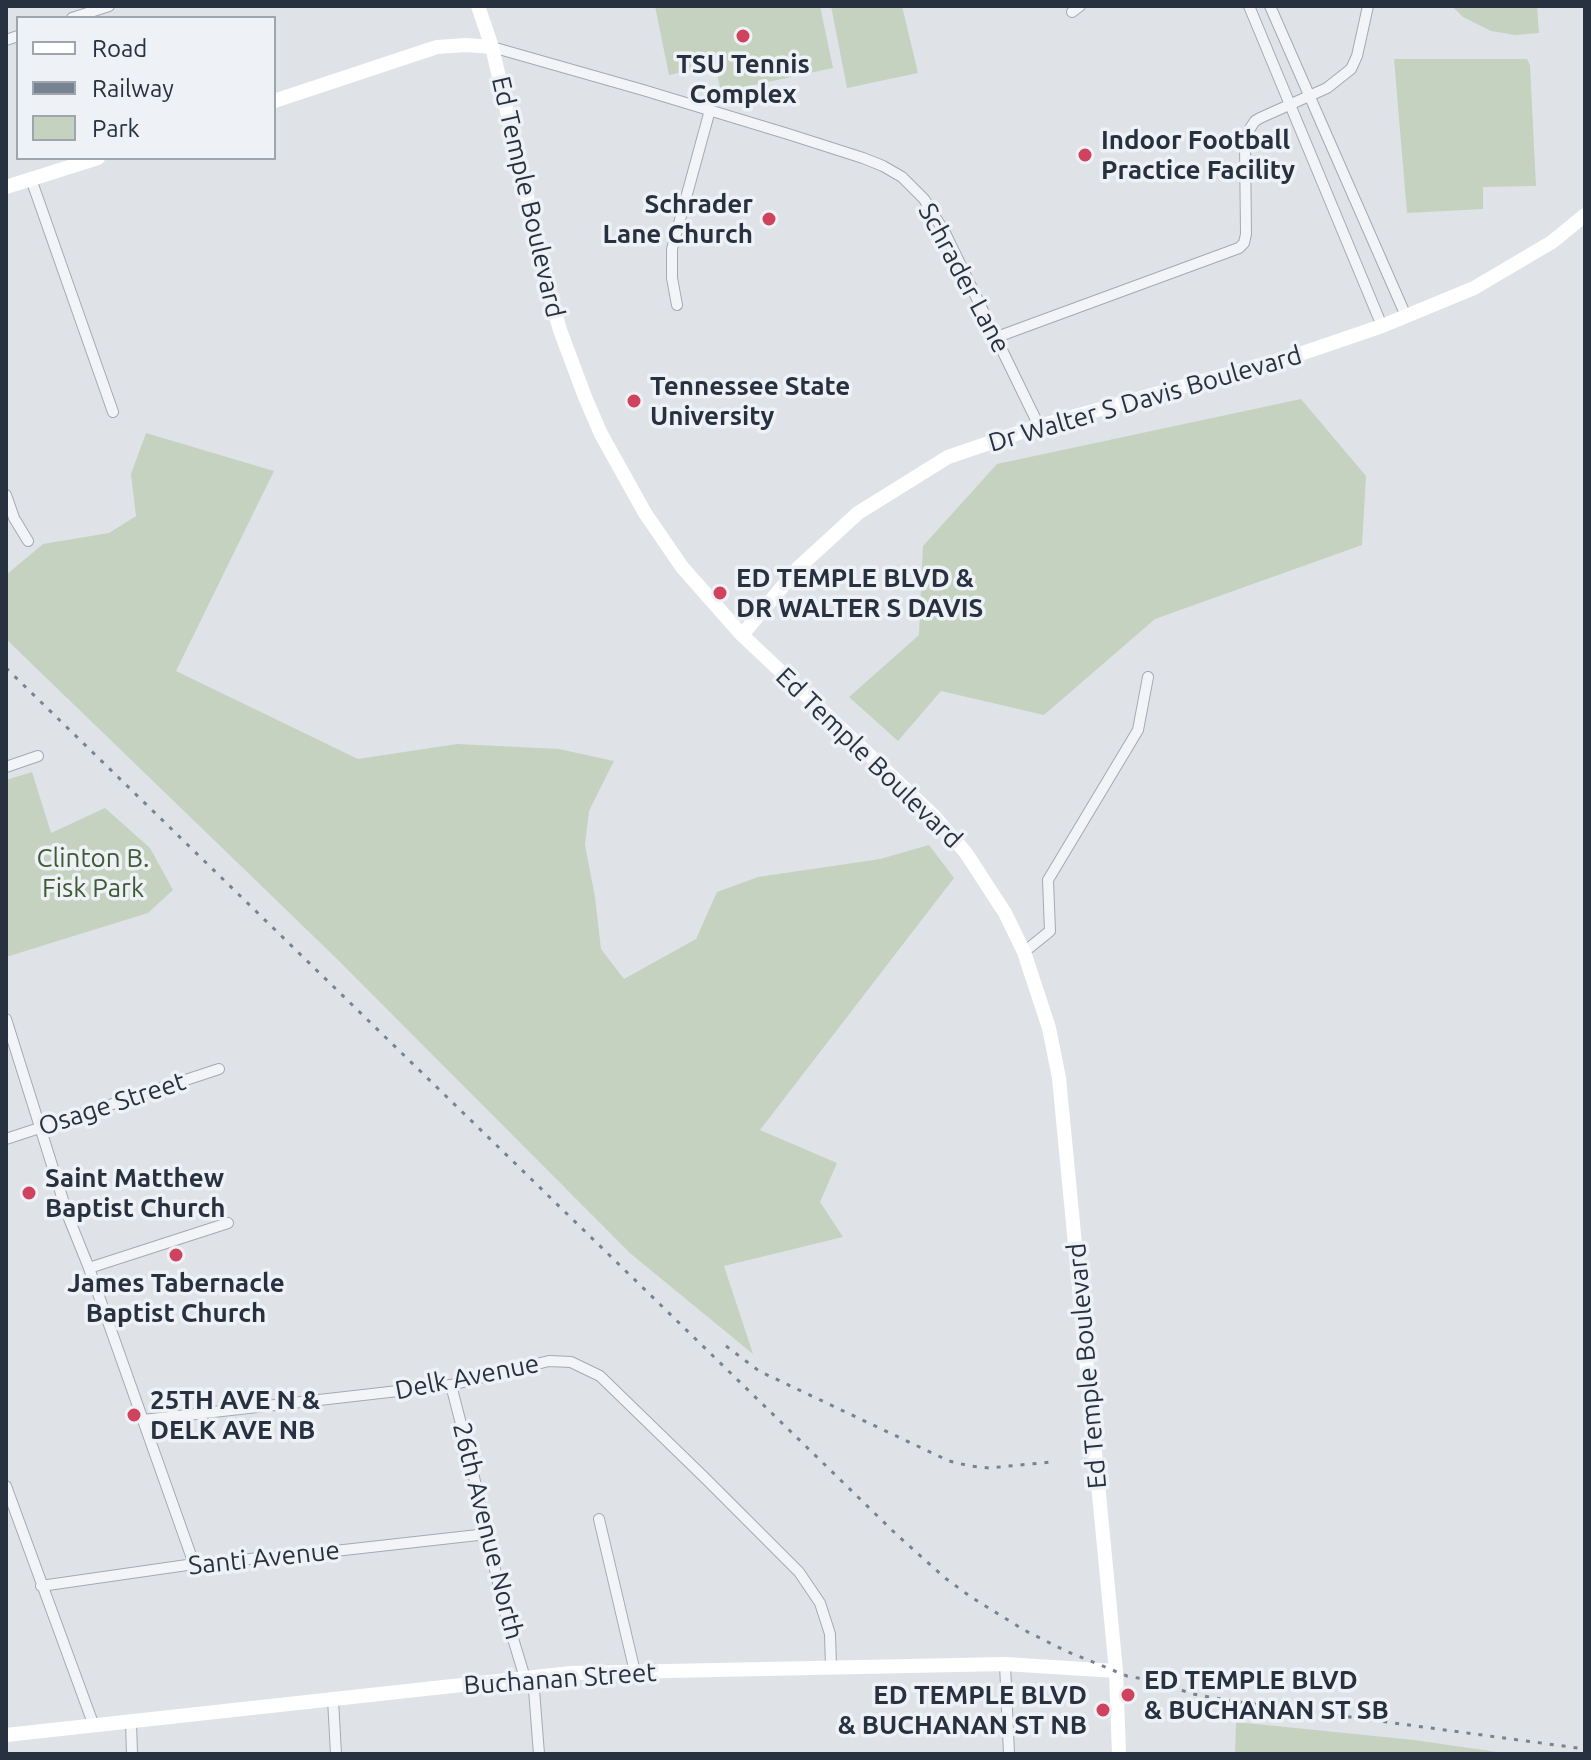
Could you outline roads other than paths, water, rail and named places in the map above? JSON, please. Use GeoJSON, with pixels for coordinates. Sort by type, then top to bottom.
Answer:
{"type":"FeatureCollection","features":[{"type":"Feature","properties":{"kind":"main road","name":"Ed Temple Boulevard"},"geometry":{"type":"LineString","coordinates":[[478,6],[492,47],[550,295],[570,358],[601,434],[645,513],[682,567],[742,635],[933,815],[966,853],[1005,913],[1024,952],[1049,1028],[1059,1078],[1116,1671],[1119,1754]]}},
{"type":"Feature","properties":{"kind":"main road"},"geometry":{"type":"LineString","coordinates":[[276,100],[437,47],[492,47]]}},
{"type":"Feature","properties":{"kind":"main road"},"geometry":{"type":"LineString","coordinates":[[6,187],[92,160]]}},
{"type":"Feature","properties":{"kind":"main road","name":"Dr Walter S Davis Boulevard"},"geometry":{"type":"LineString","coordinates":[[742,635],[798,568],[858,513],[948,457],[1039,426],[1297,355],[1382,326],[1474,288],[1552,242],[1585,215]]}},
{"type":"Feature","properties":{"kind":"main road","name":"Buchanan Street"},"geometry":{"type":"LineString","coordinates":[[6,1735],[571,1673],[1005,1664],[1116,1671]]}},
{"type":"Feature","properties":{"kind":"street"},"geometry":{"type":"LineString","coordinates":[[78,16],[109,6]]}},
{"type":"Feature","properties":{"kind":"street"},"geometry":{"type":"LineString","coordinates":[[1249,6],[1382,326]]}},
{"type":"Feature","properties":{"kind":"street"},"geometry":{"type":"LineString","coordinates":[[1270,6],[1406,316]]}},
{"type":"Feature","properties":{"kind":"street"},"geometry":{"type":"LineString","coordinates":[[997,337],[1239,248],[1246,234],[1245,145],[1248,133],[1255,121],[1335,83],[1351,69],[1357,56],[1368,6]]}},
{"type":"Feature","properties":{"kind":"street","name":"Schrader Lane"},"geometry":{"type":"LineString","coordinates":[[492,47],[863,158],[902,177],[924,199],[937,219],[1039,426]]}},
{"type":"Feature","properties":{"kind":"street"},"geometry":{"type":"LineString","coordinates":[[677,305],[672,278],[672,249],[710,110]]}},
{"type":"Feature","properties":{"kind":"street"},"geometry":{"type":"LineString","coordinates":[[31,179],[113,412]]}},
{"type":"Feature","properties":{"kind":"street"},"geometry":{"type":"LineString","coordinates":[[6,495],[14,518],[28,541]]}},
{"type":"Feature","properties":{"kind":"street"},"geometry":{"type":"LineString","coordinates":[[1024,952],[1050,931],[1048,880],[1138,730],[1148,677]]}},
{"type":"Feature","properties":{"kind":"street"},"geometry":{"type":"LineString","coordinates":[[6,767],[38,756]]}},
{"type":"Feature","properties":{"kind":"street"},"geometry":{"type":"LineString","coordinates":[[6,1019],[68,1216],[194,1564]]}},
{"type":"Feature","properties":{"kind":"street","name":"Osage Street"},"geometry":{"type":"LineString","coordinates":[[6,1139],[219,1069]]}},
{"type":"Feature","properties":{"kind":"street"},"geometry":{"type":"LineString","coordinates":[[89,1268],[228,1223]]}},
{"type":"Feature","properties":{"kind":"street","name":"Delk Avenue"},"geometry":{"type":"LineString","coordinates":[[143,1420],[451,1385],[549,1361],[571,1362],[600,1376],[799,1572],[820,1603],[830,1634],[831,1667]]}},
{"type":"Feature","properties":{"kind":"street","name":"26th Avenue North"},"geometry":{"type":"LineString","coordinates":[[451,1385],[504,1609],[529,1678],[539,1754]]}},
{"type":"Feature","properties":{"kind":"street"},"geometry":{"type":"LineString","coordinates":[[6,1486],[94,1726]]}},
{"type":"Feature","properties":{"kind":"street"},"geometry":{"type":"LineString","coordinates":[[599,1519],[635,1672]]}},
{"type":"Feature","properties":{"kind":"street","name":"Santi Avenue"},"geometry":{"type":"LineString","coordinates":[[41,1586],[194,1564],[487,1534]]}},
{"type":"Feature","properties":{"kind":"street"},"geometry":{"type":"LineString","coordinates":[[1005,1664],[1009,1754]]}},
{"type":"Feature","properties":{"kind":"street"},"geometry":{"type":"LineString","coordinates":[[333,1699],[336,1754]]}},
{"type":"Feature","properties":{"kind":"street"},"geometry":{"type":"LineString","coordinates":[[131,1722],[132,1754]]}},
{"type":"Feature","properties":{"kind":"railway"},"geometry":{"type":"LineString","coordinates":[[6,668],[896,1534],[971,1597],[1024,1630],[1066,1651],[1127,1676],[1193,1694],[1585,1749]]}},
{"type":"Feature","properties":{"kind":"railway"},"geometry":{"type":"LineString","coordinates":[[726,1346],[759,1371],[949,1461],[989,1468],[1051,1462]]}},
{"type":"Feature","properties":{"kind":"place","name":"TSU Tennis Complex"},"geometry":{"type":"Point","coordinates":[743,36]}},
{"type":"Feature","properties":{"kind":"place","name":"Indoor Football Practice Facility"},"geometry":{"type":"Point","coordinates":[1085,155]}},
{"type":"Feature","properties":{"kind":"place","name":"Schrader Lane Church"},"geometry":{"type":"Point","coordinates":[769,219]}},
{"type":"Feature","properties":{"kind":"place","name":"Tennessee State University"},"geometry":{"type":"Point","coordinates":[634,401]}},
{"type":"Feature","properties":{"kind":"place","name":"ED TEMPLE BLVD & DR WALTER S DAVIS"},"geometry":{"type":"Point","coordinates":[720,593]}},
{"type":"Feature","properties":{"kind":"place","name":"Saint Matthew Baptist Church"},"geometry":{"type":"Point","coordinates":[29,1193]}},
{"type":"Feature","properties":{"kind":"place","name":"James Tabernacle Baptist Church"},"geometry":{"type":"Point","coordinates":[176,1255]}},
{"type":"Feature","properties":{"kind":"place","name":"25TH AVE N & DELK AVE NB"},"geometry":{"type":"Point","coordinates":[134,1415]}},
{"type":"Feature","properties":{"kind":"place","name":"ED TEMPLE BLVD & BUCHANAN ST SB"},"geometry":{"type":"Point","coordinates":[1128,1695]}},
{"type":"Feature","properties":{"kind":"place","name":"ED TEMPLE BLVD & BUCHANAN ST NB"},"geometry":{"type":"Point","coordinates":[1103,1710]}},
{"type":"Feature","properties":{"kind":"park label","name":"Clinton B. Fisk Park"},"geometry":{"type":"Point","coordinates":[93,873]}}]}
